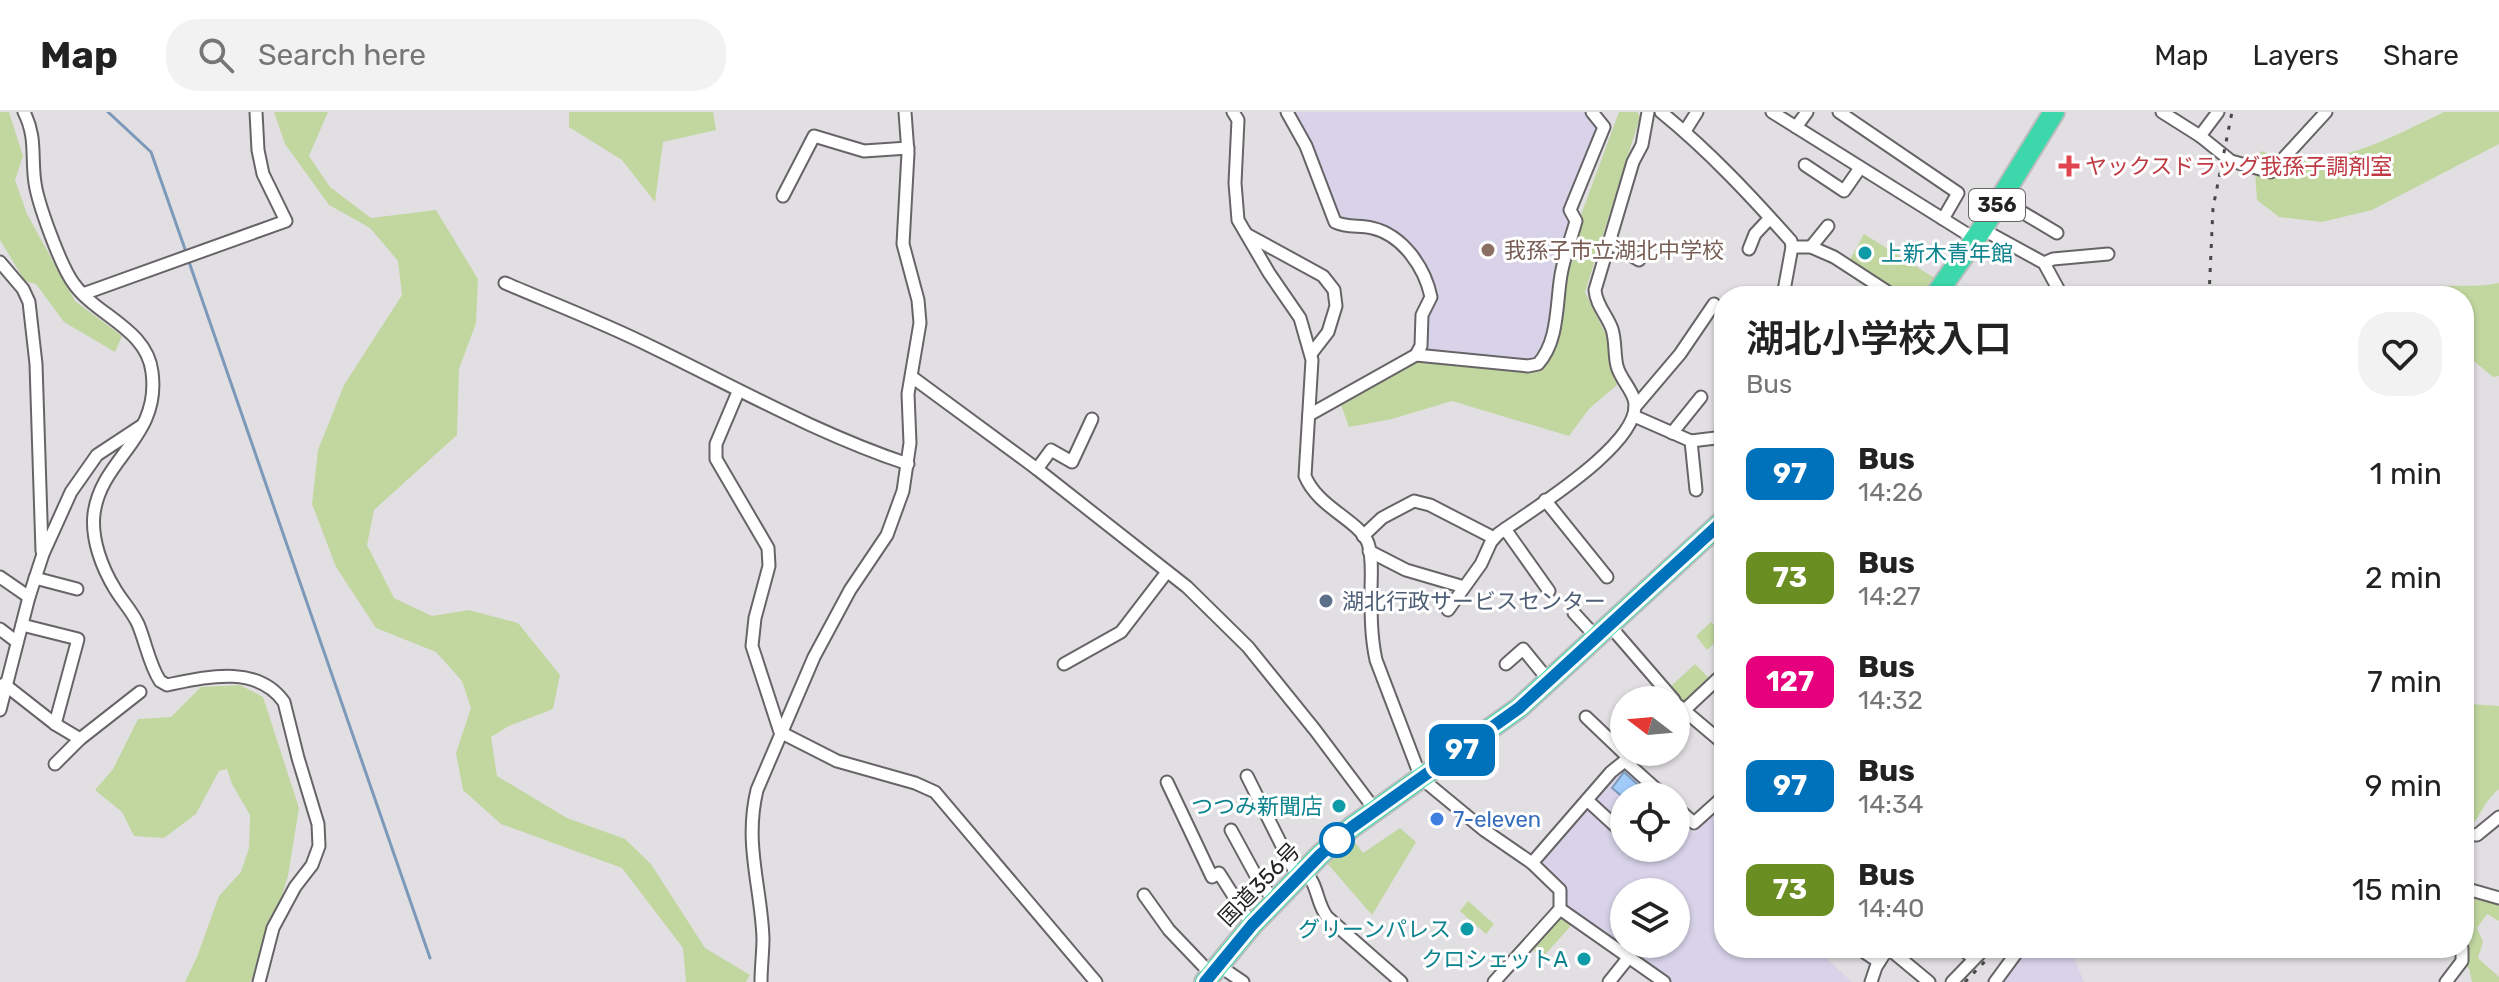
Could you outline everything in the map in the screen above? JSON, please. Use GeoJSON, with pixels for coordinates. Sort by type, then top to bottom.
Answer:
{"type":"FeatureCollection","features":[{"type":"Feature","properties":{"kind":"highway","name":"356"},"geometry":{"type":"LineString","coordinates":[[1942,286],[2000,199],[2048,114]]}},
{"type":"Feature","properties":{"kind":"highway","name":"国道356号"},"geometry":{"type":"LineString","coordinates":[[1211,974],[1301,873],[1375,810],[1495,727],[1550,682],[1714,530]]}},
{"type":"Feature","properties":{"kind":"street"},"geometry":{"type":"LineString","coordinates":[[24,112],[32,129],[35,186],[62,263],[83,294],[125,327],[150,356],[152,404],[147,422],[116,465],[94,512],[94,533],[114,589],[137,621],[160,681],[167,685],[208,677],[248,677],[272,688],[279,695],[284,702],[318,824],[319,846],[273,928],[259,982]]}},
{"type":"Feature","properties":{"kind":"street"},"geometry":{"type":"LineString","coordinates":[[83,294],[286,221],[263,174],[256,112]]}},
{"type":"Feature","properties":{"kind":"street"},"geometry":{"type":"LineString","coordinates":[[761,982],[763,938],[751,858],[753,804],[780,732],[830,626],[892,523],[908,464],[908,394],[920,323],[918,300],[903,244],[908,148],[905,112]]}},
{"type":"Feature","properties":{"kind":"street"},"geometry":{"type":"LineString","coordinates":[[1233,112],[1238,120],[1235,183],[1238,220],[1300,318],[1311,354],[1305,476],[1311,489],[1367,541],[1374,650],[1421,778],[1484,830],[1532,863],[1560,890],[1560,909],[1494,982]]}},
{"type":"Feature","properties":{"kind":"street"},"geometry":{"type":"LineString","coordinates":[[1287,112],[1306,146],[1335,222],[1389,234],[1420,267],[1431,297],[1422,315],[1421,346],[1416,355],[1309,415]]}},
{"type":"Feature","properties":{"kind":"street"},"geometry":{"type":"LineString","coordinates":[[1416,355],[1528,366],[1538,364],[1543,359],[1558,317],[1561,274],[1576,221],[1570,210],[1604,127],[1592,112]]}},
{"type":"Feature","properties":{"kind":"street"},"geometry":{"type":"LineString","coordinates":[[1634,411],[1634,399],[1617,369],[1617,347],[1611,326],[1595,297],[1595,290],[1633,162],[1642,145],[1648,112]]}},
{"type":"Feature","properties":{"kind":"street"},"geometry":{"type":"LineString","coordinates":[[1661,112],[1685,131],[1746,191],[1792,247],[1785,286]]}},
{"type":"Feature","properties":{"kind":"street"},"geometry":{"type":"LineString","coordinates":[[1685,131],[1697,112]]}},
{"type":"Feature","properties":{"kind":"street"},"geometry":{"type":"LineString","coordinates":[[1772,112],[1943,219],[2044,263],[2057,286]]}},
{"type":"Feature","properties":{"kind":"street"},"geometry":{"type":"LineString","coordinates":[[1796,127],[1807,112]]}},
{"type":"Feature","properties":{"kind":"street"},"geometry":{"type":"LineString","coordinates":[[1839,112],[1958,193],[1943,219]]}},
{"type":"Feature","properties":{"kind":"street"},"geometry":{"type":"LineString","coordinates":[[2162,112],[2200,136],[2231,161],[2271,172],[2326,112]]}},
{"type":"Feature","properties":{"kind":"street"},"geometry":{"type":"LineString","coordinates":[[2200,136],[2218,112]]}},
{"type":"Feature","properties":{"kind":"street"},"geometry":{"type":"LineString","coordinates":[[783,196],[814,136],[864,151],[908,148]]}},
{"type":"Feature","properties":{"kind":"street"},"geometry":{"type":"LineString","coordinates":[[1805,165],[1844,191],[1860,168]]}},
{"type":"Feature","properties":{"kind":"street"},"geometry":{"type":"LineString","coordinates":[[2000,199],[2057,233]]}},
{"type":"Feature","properties":{"kind":"street"},"geometry":{"type":"LineString","coordinates":[[1749,249],[1755,234],[1770,218]]}},
{"type":"Feature","properties":{"kind":"street"},"geometry":{"type":"LineString","coordinates":[[1811,247],[1828,226]]}},
{"type":"Feature","properties":{"kind":"street"},"geometry":{"type":"LineString","coordinates":[[1246,234],[1323,276],[1334,290],[1336,306],[1328,332],[1311,354]]}},
{"type":"Feature","properties":{"kind":"street"},"geometry":{"type":"LineString","coordinates":[[1610,243],[1639,260]]}},
{"type":"Feature","properties":{"kind":"street"},"geometry":{"type":"LineString","coordinates":[[1792,247],[1811,247],[1834,257],[1879,286]]}},
{"type":"Feature","properties":{"kind":"street"},"geometry":{"type":"LineString","coordinates":[[2044,263],[2053,259],[2108,254]]}},
{"type":"Feature","properties":{"kind":"street"},"geometry":{"type":"LineString","coordinates":[[0,262],[23,289],[29,302],[36,364],[43,554]]}},
{"type":"Feature","properties":{"kind":"street"},"geometry":{"type":"LineString","coordinates":[[505,283],[650,346],[738,392],[872,452],[908,464]]}},
{"type":"Feature","properties":{"kind":"street"},"geometry":{"type":"LineString","coordinates":[[1448,610],[1481,564],[1494,538],[1587,470],[1621,439],[1634,411],[1680,354],[1714,304]]}},
{"type":"Feature","properties":{"kind":"street"},"geometry":{"type":"LineString","coordinates":[[912,377],[1037,469],[1187,587],[1248,647],[1375,810]]}},
{"type":"Feature","properties":{"kind":"street"},"geometry":{"type":"LineString","coordinates":[[738,392],[716,444],[716,459],[768,548],[769,566],[755,618],[752,646],[780,732],[837,761],[915,783],[935,792],[1096,982]]}},
{"type":"Feature","properties":{"kind":"street"},"geometry":{"type":"LineString","coordinates":[[1672,433],[1701,396]]}},
{"type":"Feature","properties":{"kind":"street"},"geometry":{"type":"LineString","coordinates":[[1634,411],[1691,441],[1714,438]]}},
{"type":"Feature","properties":{"kind":"street"},"geometry":{"type":"LineString","coordinates":[[1037,469],[1051,450],[1072,462],[1092,419]]}},
{"type":"Feature","properties":{"kind":"street"},"geometry":{"type":"LineString","coordinates":[[0,710],[3,684],[35,578],[71,492],[97,455],[147,422]]}},
{"type":"Feature","properties":{"kind":"street"},"geometry":{"type":"LineString","coordinates":[[1691,441],[1696,490]]}},
{"type":"Feature","properties":{"kind":"street"},"geometry":{"type":"LineString","coordinates":[[1545,500],[1593,568],[1607,577]]}},
{"type":"Feature","properties":{"kind":"street"},"geometry":{"type":"LineString","coordinates":[[1363,536],[1382,518],[1414,501],[1430,505],[1494,538]]}},
{"type":"Feature","properties":{"kind":"street"},"geometry":{"type":"LineString","coordinates":[[1505,529],[1549,591]]}},
{"type":"Feature","properties":{"kind":"street"},"geometry":{"type":"LineString","coordinates":[[1369,551],[1406,570],[1464,587]]}},
{"type":"Feature","properties":{"kind":"street"},"geometry":{"type":"LineString","coordinates":[[1064,664],[1121,632],[1167,572]]}},
{"type":"Feature","properties":{"kind":"street"},"geometry":{"type":"LineString","coordinates":[[0,577],[29,597]]}},
{"type":"Feature","properties":{"kind":"street"},"geometry":{"type":"LineString","coordinates":[[35,578],[77,589]]}},
{"type":"Feature","properties":{"kind":"street"},"geometry":{"type":"LineString","coordinates":[[1574,613],[1604,632],[1657,686]]}},
{"type":"Feature","properties":{"kind":"street"},"geometry":{"type":"LineString","coordinates":[[22,625],[78,639],[55,724]]}},
{"type":"Feature","properties":{"kind":"street"},"geometry":{"type":"LineString","coordinates":[[0,629],[17,642]]}},
{"type":"Feature","properties":{"kind":"street"},"geometry":{"type":"LineString","coordinates":[[1506,664],[1523,649],[1550,682]]}},
{"type":"Feature","properties":{"kind":"street"},"geometry":{"type":"LineString","coordinates":[[1690,699],[1713,683]]}},
{"type":"Feature","properties":{"kind":"street"},"geometry":{"type":"LineString","coordinates":[[3,684],[80,739]]}},
{"type":"Feature","properties":{"kind":"street"},"geometry":{"type":"LineString","coordinates":[[55,764],[80,739],[140,692]]}},
{"type":"Feature","properties":{"kind":"street"},"geometry":{"type":"LineString","coordinates":[[1586,717],[1610,739]]}},
{"type":"Feature","properties":{"kind":"street"},"geometry":{"type":"LineString","coordinates":[[1690,717],[1714,736]]}},
{"type":"Feature","properties":{"kind":"street"},"geometry":{"type":"LineString","coordinates":[[1532,863],[1619,766]]}},
{"type":"Feature","properties":{"kind":"street"},"geometry":{"type":"LineString","coordinates":[[1638,766],[1652,782]]}},
{"type":"Feature","properties":{"kind":"street"},"geometry":{"type":"LineString","coordinates":[[1247,776],[1301,873],[1314,882],[1327,917],[1401,982]]}},
{"type":"Feature","properties":{"kind":"street"},"geometry":{"type":"LineString","coordinates":[[1167,782],[1212,877],[1219,873],[1252,925]]}},
{"type":"Feature","properties":{"kind":"street"},"geometry":{"type":"LineString","coordinates":[[1587,800],[1610,821]]}},
{"type":"Feature","properties":{"kind":"street"},"geometry":{"type":"LineString","coordinates":[[1690,819],[1694,823],[1714,805]]}},
{"type":"Feature","properties":{"kind":"street"},"geometry":{"type":"LineString","coordinates":[[2474,835],[2499,817]]}},
{"type":"Feature","properties":{"kind":"street"},"geometry":{"type":"LineString","coordinates":[[1231,830],[1274,901]]}},
{"type":"Feature","properties":{"kind":"street"},"geometry":{"type":"LineString","coordinates":[[2474,891],[2499,898]]}},
{"type":"Feature","properties":{"kind":"street"},"geometry":{"type":"LineString","coordinates":[[1144,895],[1169,930],[1211,974],[1243,982]]}},
{"type":"Feature","properties":{"kind":"street"},"geometry":{"type":"LineString","coordinates":[[1560,909],[1610,944]]}},
{"type":"Feature","properties":{"kind":"street"},"geometry":{"type":"LineString","coordinates":[[1609,982],[1628,958]]}},
{"type":"Feature","properties":{"kind":"street"},"geometry":{"type":"LineString","coordinates":[[1630,958],[1664,982]]}},
{"type":"Feature","properties":{"kind":"street"},"geometry":{"type":"LineString","coordinates":[[1873,958],[1879,962]]}},
{"type":"Feature","properties":{"kind":"street"},"geometry":{"type":"LineString","coordinates":[[1871,982],[1882,958]]}},
{"type":"Feature","properties":{"kind":"street"},"geometry":{"type":"LineString","coordinates":[[1900,958],[1929,982]]}},
{"type":"Feature","properties":{"kind":"street"},"geometry":{"type":"LineString","coordinates":[[1995,982],[2013,958]]}},
{"type":"Feature","properties":{"kind":"street"},"geometry":{"type":"LineString","coordinates":[[2446,982],[2462,958]]}},
{"type":"Feature","properties":{"kind":"street"},"geometry":{"type":"LineString","coordinates":[[1952,982],[1974,959]]}},
{"type":"Feature","properties":{"kind":"shaded area","name":"我孫子市立湖北中学校"},"geometry":{"type":"Polygon","coordinates":[[[1291,112],[1587,112],[1599,128],[1572,221],[1554,312],[1542,352],[1535,360],[1430,352],[1426,321],[1434,300],[1397,234],[1337,219],[1291,112]]]}},
{"type":"Feature","properties":{"kind":"shaded area"},"geometry":{"type":"Polygon","coordinates":[[[1625,768],[1640,782],[1613,782],[1625,768]]]}},
{"type":"Feature","properties":{"kind":"shaded area"},"geometry":{"type":"Polygon","coordinates":[[[1610,785],[1610,862],[1690,862],[1690,829],[1694,833],[1714,812],[1714,958],[1826,958],[1852,982],[1662,982],[1628,958],[1690,958],[1690,878],[1610,878],[1610,945],[1560,909],[1560,890],[1540,864],[1610,785]]]}},
{"type":"Feature","properties":{"kind":"shaded area"},"geometry":{"type":"Polygon","coordinates":[[[2013,958],[2074,958],[2084,982],[1995,982],[2013,958]]]}},
{"type":"Feature","properties":{"kind":"green space"},"geometry":{"type":"Polygon","coordinates":[[[0,112],[9,112],[23,156],[15,180],[27,214],[75,301],[122,336],[115,352],[64,322],[36,284],[25,281],[0,240],[0,112]]]}},
{"type":"Feature","properties":{"kind":"green space"},"geometry":{"type":"Polygon","coordinates":[[[274,112],[328,112],[309,156],[330,187],[371,218],[436,210],[478,279],[476,323],[459,369],[457,435],[374,510],[367,545],[394,598],[432,616],[469,610],[518,623],[560,675],[553,709],[509,726],[491,737],[497,776],[567,818],[625,839],[651,864],[705,948],[750,975],[746,982],[686,982],[683,948],[622,868],[501,824],[463,790],[456,753],[471,708],[462,681],[436,652],[376,628],[336,567],[312,504],[318,450],[344,385],[402,295],[398,261],[370,228],[329,205],[285,144],[274,112]]]}},
{"type":"Feature","properties":{"kind":"green space"},"geometry":{"type":"Polygon","coordinates":[[[569,112],[713,112],[716,130],[663,142],[655,202],[622,160],[569,127],[569,112]]]}},
{"type":"Feature","properties":{"kind":"green space"},"geometry":{"type":"Polygon","coordinates":[[[1619,112],[1637,112],[1640,117],[1585,292],[1606,335],[1618,384],[1589,409],[1569,436],[1452,401],[1392,419],[1349,427],[1340,402],[1426,357],[1534,364],[1548,351],[1572,239],[1619,112]]]}},
{"type":"Feature","properties":{"kind":"green space"},"geometry":{"type":"Polygon","coordinates":[[[2444,112],[2499,112],[2499,144],[2372,210],[2322,222],[2279,217],[2257,200],[2255,171],[2261,151],[2285,158],[2332,157],[2378,143],[2444,112]]]}},
{"type":"Feature","properties":{"kind":"green space"},"geometry":{"type":"Polygon","coordinates":[[[1864,234],[1944,284],[1879,286],[1847,265],[1864,234]]]}},
{"type":"Feature","properties":{"kind":"green space"},"geometry":{"type":"Polygon","coordinates":[[[2499,283],[2499,376],[2493,377],[2474,361],[2474,286],[2448,286],[2499,283]]]}},
{"type":"Feature","properties":{"kind":"green space"},"geometry":{"type":"Polygon","coordinates":[[[1711,622],[1714,625],[1714,644],[1707,650],[1696,636],[1711,622]]]}},
{"type":"Feature","properties":{"kind":"green space"},"geometry":{"type":"Polygon","coordinates":[[[1695,664],[1714,683],[1690,706],[1690,686],[1671,686],[1695,664]]]}},
{"type":"Feature","properties":{"kind":"green space"},"geometry":{"type":"Polygon","coordinates":[[[240,685],[263,697],[299,808],[288,876],[264,952],[250,982],[185,982],[219,896],[241,872],[249,848],[250,815],[227,769],[219,771],[196,814],[164,838],[134,836],[122,812],[95,790],[113,769],[138,719],[171,717],[201,687],[240,685]]]}},
{"type":"Feature","properties":{"kind":"green space"},"geometry":{"type":"Polygon","coordinates":[[[2474,704],[2499,706],[2499,789],[2474,824],[2474,704]]]}},
{"type":"Feature","properties":{"kind":"green space"},"geometry":{"type":"Polygon","coordinates":[[[1400,828],[1416,842],[1372,915],[1320,855],[1347,832],[1363,853],[1400,828]]]}},
{"type":"Feature","properties":{"kind":"green space"},"geometry":{"type":"Polygon","coordinates":[[[2474,895],[2499,903],[2499,921],[2487,914],[2477,928],[2483,942],[2478,958],[2499,977],[2499,982],[2472,982],[2469,969],[2462,958],[2474,958],[2474,895]]]}},
{"type":"Feature","properties":{"kind":"green space"},"geometry":{"type":"Polygon","coordinates":[[[1468,901],[1494,924],[1486,934],[1460,911],[1468,901]]]}},
{"type":"Feature","properties":{"kind":"green space"},"geometry":{"type":"Polygon","coordinates":[[[1560,909],[1576,920],[1543,957],[1527,946],[1560,909]]]}},
{"type":"Feature","properties":{"kind":"water"},"geometry":{"type":"Polygon","coordinates":[[[1624,772],[1635,782],[1616,782],[1624,772]]]}},
{"type":"Feature","properties":{"kind":"waterway"},"geometry":{"type":"LineString","coordinates":[[108,112],[151,152],[186,252]]}},
{"type":"Feature","properties":{"kind":"waterway"},"geometry":{"type":"LineString","coordinates":[[188,259],[430,958]]}},
{"type":"Feature","properties":{"kind":"railway"},"geometry":{"type":"LineString","coordinates":[[2209,286],[2213,208],[2232,112]]}},
{"type":"Feature","properties":{"kind":"railway"},"geometry":{"type":"LineString","coordinates":[[1965,982],[1988,958]]}},
{"type":"Feature","properties":{"kind":"bus line","name":"97"},"geometry":{"type":"LineString","coordinates":[[1205,982],[1252,925],[1320,855],[1352,827],[1519,708],[1714,530]]}},
{"type":"Feature","properties":{"kind":"place","name":"ヤックスドラッグ我孫子調剤室"},"geometry":{"type":"Point","coordinates":[2069,166]}},
{"type":"Feature","properties":{"kind":"place","name":"我孫子市立湖北中学校"},"geometry":{"type":"Point","coordinates":[1488,250]}},
{"type":"Feature","properties":{"kind":"place","name":"上新木青年館"},"geometry":{"type":"Point","coordinates":[1865,253]}},
{"type":"Feature","properties":{"kind":"place","name":"湖北行政サービスセンター"},"geometry":{"type":"Point","coordinates":[1326,601]}},
{"type":"Feature","properties":{"kind":"place","name":"つつみ新聞店"},"geometry":{"type":"Point","coordinates":[1339,806]}},
{"type":"Feature","properties":{"kind":"place","name":"7-eleven"},"geometry":{"type":"Point","coordinates":[1437,819]}},
{"type":"Feature","properties":{"kind":"place","name":"グリーンパレス"},"geometry":{"type":"Point","coordinates":[1467,929]}},
{"type":"Feature","properties":{"kind":"place","name":"クロシェットA"},"geometry":{"type":"Point","coordinates":[1584,959]}}]}
